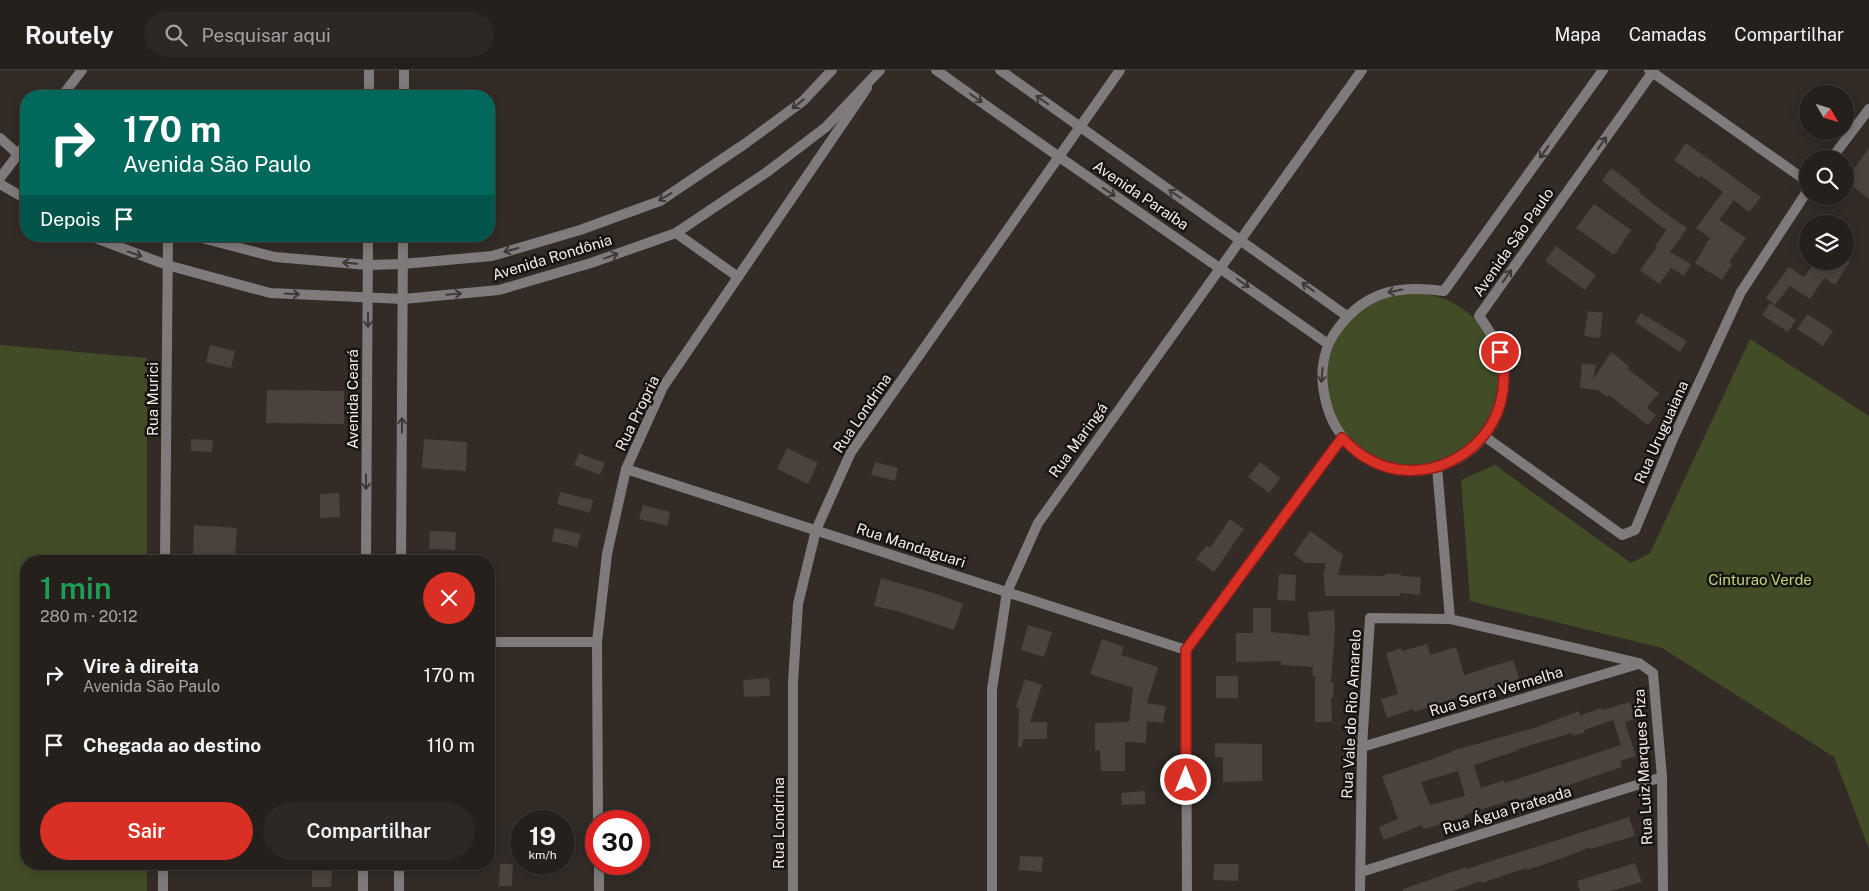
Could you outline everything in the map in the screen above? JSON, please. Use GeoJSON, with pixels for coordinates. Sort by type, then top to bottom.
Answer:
{"type":"FeatureCollection","features":[{"type":"Feature","properties":{"kind":"street"},"geometry":{"type":"LineString","coordinates":[[67,90],[82,70]]}},
{"type":"Feature","properties":{"kind":"street"},"geometry":{"type":"LineString","coordinates":[[369,70],[369,90]]}},
{"type":"Feature","properties":{"kind":"street"},"geometry":{"type":"LineString","coordinates":[[404,70],[404,90]]}},
{"type":"Feature","properties":{"kind":"street","name":"Avenida Rondônia"},"geometry":{"type":"LineString","coordinates":[[217,242],[275,257],[368,265],[403,264],[492,256],[580,230],[660,201],[746,144],[803,101],[832,70]]}},
{"type":"Feature","properties":{"kind":"street","name":"Avenida Paraíba"},"geometry":{"type":"LineString","coordinates":[[936,70],[1328,344]]}},
{"type":"Feature","properties":{"kind":"street","name":"Avenida Paraíba"},"geometry":{"type":"LineString","coordinates":[[1000,70],[1348,316]]}},
{"type":"Feature","properties":{"kind":"street","name":"Rua Londrina"},"geometry":{"type":"LineString","coordinates":[[794,891],[793,682],[798,604],[816,530],[851,452],[1120,70]]}},
{"type":"Feature","properties":{"kind":"street","name":"Rua Maringá"},"geometry":{"type":"LineString","coordinates":[[992,891],[992,689],[1007,592],[1038,523],[1362,70]]}},
{"type":"Feature","properties":{"kind":"street","name":"Avenida São Paulo"},"geometry":{"type":"LineString","coordinates":[[1603,70],[1444,291],[1419,288],[1393,290],[1368,300],[1348,316],[1335,332],[1328,344],[1324,357],[1322,383],[1328,414],[1342,438],[1354,450],[1369,460],[1400,470],[1416,471],[1437,467],[1460,457],[1473,448],[1484,436],[1494,422],[1499,408],[1504,377],[1502,360],[1497,346],[1479,316],[1652,71]]}},
{"type":"Feature","properties":{"kind":"street"},"geometry":{"type":"LineString","coordinates":[[1652,71],[1799,176]]}},
{"type":"Feature","properties":{"kind":"street","name":"Avenida Rondônia"},"geometry":{"type":"LineString","coordinates":[[106,242],[168,265],[270,293],[403,299],[499,290],[591,263],[676,232],[767,172],[826,127],[878,73]]}},
{"type":"Feature","properties":{"kind":"street","name":"Rua Propria"},"geometry":{"type":"LineString","coordinates":[[598,810],[597,642],[606,554],[626,469],[663,387],[878,73]]}},
{"type":"Feature","properties":{"kind":"street"},"geometry":{"type":"LineString","coordinates":[[1838,150],[1869,110]]}},
{"type":"Feature","properties":{"kind":"street"},"geometry":{"type":"LineString","coordinates":[[0,138],[20,154]]}},
{"type":"Feature","properties":{"kind":"street"},"geometry":{"type":"LineString","coordinates":[[0,178],[20,158]]}},
{"type":"Feature","properties":{"kind":"street"},"geometry":{"type":"LineString","coordinates":[[0,184],[20,196]]}},
{"type":"Feature","properties":{"kind":"street","name":"Rua Uruguaiana"},"geometry":{"type":"LineString","coordinates":[[1484,436],[1622,535],[1635,530],[1672,441],[1740,292],[1799,204]]}},
{"type":"Feature","properties":{"kind":"street"},"geometry":{"type":"LineString","coordinates":[[676,232],[738,277]]}},
{"type":"Feature","properties":{"kind":"street","name":"Rua Murici"},"geometry":{"type":"LineString","coordinates":[[166,555],[168,242]]}},
{"type":"Feature","properties":{"kind":"street","name":"Avenida Ceará"},"geometry":{"type":"LineString","coordinates":[[366,555],[368,242]]}},
{"type":"Feature","properties":{"kind":"street"},"geometry":{"type":"LineString","coordinates":[[401,555],[403,242]]}},
{"type":"Feature","properties":{"kind":"street"},"geometry":{"type":"LineString","coordinates":[[1187,891],[1186,650],[1342,438]]}},
{"type":"Feature","properties":{"kind":"street"},"geometry":{"type":"LineString","coordinates":[[1437,467],[1450,619],[1639,663]]}},
{"type":"Feature","properties":{"kind":"street","name":"Rua Mandaguari"},"geometry":{"type":"LineString","coordinates":[[626,469],[1186,650]]}},
{"type":"Feature","properties":{"kind":"street","name":"Rua Vale do Rio Amarelo"},"geometry":{"type":"LineString","coordinates":[[1360,891],[1362,747],[1370,618],[1450,619]]}},
{"type":"Feature","properties":{"kind":"street"},"geometry":{"type":"LineString","coordinates":[[495,642],[597,642]]}},
{"type":"Feature","properties":{"kind":"street","name":"Rua Serra Vermelha"},"geometry":{"type":"LineString","coordinates":[[1362,747],[1639,663]]}},
{"type":"Feature","properties":{"kind":"street","name":"Rua Luiz Marques Piza"},"geometry":{"type":"LineString","coordinates":[[1639,663],[1653,673],[1662,777],[1664,891]]}},
{"type":"Feature","properties":{"kind":"street","name":"Rua Água Prateada"},"geometry":{"type":"LineString","coordinates":[[1361,872],[1662,777]]}},
{"type":"Feature","properties":{"kind":"street"},"geometry":{"type":"LineString","coordinates":[[163,870],[163,891]]}},
{"type":"Feature","properties":{"kind":"street"},"geometry":{"type":"LineString","coordinates":[[363,870],[363,891]]}},
{"type":"Feature","properties":{"kind":"street"},"geometry":{"type":"LineString","coordinates":[[399,870],[399,891]]}},
{"type":"Feature","properties":{"kind":"street"},"geometry":{"type":"LineString","coordinates":[[599,875],[599,891]]}},
{"type":"Feature","properties":{"kind":"green space"},"geometry":{"type":"Polygon","coordinates":[[[1421,293],[1438,296],[1454,303],[1468,312],[1480,324],[1496,354],[1499,379],[1498,396],[1493,412],[1480,434],[1468,446],[1438,462],[1405,465],[1388,462],[1372,455],[1358,446],[1346,434],[1330,404],[1327,371],[1330,354],[1337,338],[1346,324],[1358,312],[1388,296],[1421,293]]]}},
{"type":"Feature","properties":{"kind":"green space","name":"Cinturao Verde"},"geometry":{"type":"Polygon","coordinates":[[[1750,339],[1869,416],[1869,849],[1834,757],[1662,648],[1470,601],[1461,480],[1495,465],[1631,563],[1650,553],[1750,339]]]}},
{"type":"Feature","properties":{"kind":"green space"},"geometry":{"type":"Polygon","coordinates":[[[0,345],[147,358],[147,555],[20,555],[20,870],[147,870],[147,891],[0,891],[0,345]]]}},
{"type":"Feature","properties":{"kind":"building"},"geometry":{"type":"Polygon","coordinates":[[[1686,143],[1761,197],[1749,212],[1734,200],[1719,220],[1746,238],[1729,262],[1732,264],[1722,280],[1695,263],[1710,238],[1696,228],[1723,192],[1674,160],[1686,143]]]}},
{"type":"Feature","properties":{"kind":"building"},"geometry":{"type":"Polygon","coordinates":[[[1869,148],[1869,199],[1854,188],[1854,169],[1869,148]]]}},
{"type":"Feature","properties":{"kind":"building"},"geometry":{"type":"Polygon","coordinates":[[[1611,168],[1640,190],[1638,192],[1687,228],[1670,252],[1691,264],[1684,276],[1671,268],[1659,284],[1640,270],[1657,247],[1655,246],[1666,230],[1602,181],[1611,168]]]}},
{"type":"Feature","properties":{"kind":"building"},"geometry":{"type":"Polygon","coordinates":[[[1594,204],[1631,230],[1614,255],[1576,228],[1594,204]]]}},
{"type":"Feature","properties":{"kind":"building"},"geometry":{"type":"Polygon","coordinates":[[[1556,246],[1596,275],[1585,290],[1545,261],[1556,246]]]}},
{"type":"Feature","properties":{"kind":"building"},"geometry":{"type":"Polygon","coordinates":[[[1789,267],[1804,277],[1809,270],[1844,270],[1835,285],[1824,278],[1810,299],[1790,286],[1775,305],[1766,298],[1789,267]]]}},
{"type":"Feature","properties":{"kind":"building"},"geometry":{"type":"Polygon","coordinates":[[[1770,303],[1796,320],[1788,332],[1762,315],[1770,303]]]}},
{"type":"Feature","properties":{"kind":"building"},"geometry":{"type":"Polygon","coordinates":[[[1588,311],[1603,313],[1600,338],[1584,336],[1588,311]]]}},
{"type":"Feature","properties":{"kind":"building"},"geometry":{"type":"Polygon","coordinates":[[[1641,313],[1687,341],[1680,352],[1635,322],[1641,313]]]}},
{"type":"Feature","properties":{"kind":"building"},"geometry":{"type":"Polygon","coordinates":[[[1807,314],[1833,331],[1823,346],[1797,329],[1807,314]]]}},
{"type":"Feature","properties":{"kind":"building"},"geometry":{"type":"Polygon","coordinates":[[[210,345],[235,351],[231,368],[206,362],[210,345]]]}},
{"type":"Feature","properties":{"kind":"building"},"geometry":{"type":"Polygon","coordinates":[[[1611,352],[1629,366],[1628,369],[1659,393],[1647,408],[1656,415],[1648,425],[1609,395],[1607,397],[1598,390],[1580,388],[1582,363],[1596,365],[1593,380],[1611,352]]]}},
{"type":"Feature","properties":{"kind":"building"},"geometry":{"type":"Polygon","coordinates":[[[267,390],[344,391],[344,424],[266,423],[267,390]]]}},
{"type":"Feature","properties":{"kind":"building"},"geometry":{"type":"Polygon","coordinates":[[[191,439],[213,440],[212,452],[191,451],[191,439]]]}},
{"type":"Feature","properties":{"kind":"building"},"geometry":{"type":"Polygon","coordinates":[[[424,439],[467,442],[466,471],[422,468],[424,439]]]}},
{"type":"Feature","properties":{"kind":"building"},"geometry":{"type":"Polygon","coordinates":[[[787,448],[818,463],[808,484],[777,469],[787,448]]]}},
{"type":"Feature","properties":{"kind":"building"},"geometry":{"type":"Polygon","coordinates":[[[579,453],[605,463],[600,475],[574,465],[579,453]]]}},
{"type":"Feature","properties":{"kind":"building"},"geometry":{"type":"Polygon","coordinates":[[[875,462],[898,468],[895,481],[871,475],[875,462]]]}},
{"type":"Feature","properties":{"kind":"building"},"geometry":{"type":"Polygon","coordinates":[[[1260,462],[1280,478],[1269,493],[1248,477],[1260,462]]]}},
{"type":"Feature","properties":{"kind":"building"},"geometry":{"type":"Polygon","coordinates":[[[560,492],[593,500],[590,513],[557,504],[560,492]]]}},
{"type":"Feature","properties":{"kind":"building"},"geometry":{"type":"Polygon","coordinates":[[[339,493],[340,517],[320,518],[320,494],[339,493]]]}},
{"type":"Feature","properties":{"kind":"building"},"geometry":{"type":"Polygon","coordinates":[[[643,505],[670,512],[667,526],[639,519],[643,505]]]}},
{"type":"Feature","properties":{"kind":"building"},"geometry":{"type":"Polygon","coordinates":[[[1230,519],[1244,529],[1214,572],[1196,559],[1207,545],[1210,548],[1230,519]]]}},
{"type":"Feature","properties":{"kind":"building"},"geometry":{"type":"Polygon","coordinates":[[[194,525],[237,528],[235,555],[193,555],[194,525]]]}},
{"type":"Feature","properties":{"kind":"building"},"geometry":{"type":"Polygon","coordinates":[[[555,528],[581,534],[577,547],[552,541],[555,528]]]}},
{"type":"Feature","properties":{"kind":"building"},"geometry":{"type":"Polygon","coordinates":[[[430,531],[456,532],[455,550],[429,549],[430,531]]]}},
{"type":"Feature","properties":{"kind":"building"},"geometry":{"type":"Polygon","coordinates":[[[1310,531],[1343,555],[1338,575],[1385,576],[1385,574],[1401,574],[1401,576],[1421,577],[1420,595],[1400,593],[1400,596],[1325,596],[1324,577],[1321,575],[1324,575],[1325,563],[1305,563],[1294,554],[1310,531]]]}},
{"type":"Feature","properties":{"kind":"building"},"geometry":{"type":"Polygon","coordinates":[[[1279,574],[1296,575],[1295,601],[1277,600],[1279,574]]]}},
{"type":"Feature","properties":{"kind":"building"},"geometry":{"type":"Polygon","coordinates":[[[881,578],[937,594],[963,604],[954,630],[897,611],[874,606],[881,578]]]}},
{"type":"Feature","properties":{"kind":"building"},"geometry":{"type":"Polygon","coordinates":[[[1253,608],[1271,608],[1271,632],[1310,636],[1308,612],[1334,610],[1335,629],[1331,682],[1334,683],[1333,698],[1331,698],[1332,722],[1315,722],[1315,676],[1312,676],[1313,667],[1281,665],[1281,661],[1236,662],[1236,633],[1253,633],[1253,608]]]}},
{"type":"Feature","properties":{"kind":"building"},"geometry":{"type":"Polygon","coordinates":[[[1028,625],[1052,632],[1044,657],[1021,650],[1028,625]]]}},
{"type":"Feature","properties":{"kind":"building"},"geometry":{"type":"Polygon","coordinates":[[[1102,639],[1124,647],[1121,655],[1158,667],[1147,703],[1166,706],[1163,723],[1147,721],[1146,743],[1125,742],[1125,771],[1101,771],[1100,750],[1095,750],[1095,723],[1129,722],[1133,688],[1090,674],[1102,639]]]}},
{"type":"Feature","properties":{"kind":"building"},"geometry":{"type":"Polygon","coordinates":[[[1427,644],[1430,655],[1456,647],[1464,675],[1513,660],[1520,681],[1481,692],[1481,690],[1414,712],[1413,709],[1387,718],[1381,699],[1398,694],[1386,653],[1401,648],[1402,651],[1427,644]]]}},
{"type":"Feature","properties":{"kind":"building"},"geometry":{"type":"Polygon","coordinates":[[[1216,676],[1238,676],[1238,698],[1216,698],[1216,676]]]}},
{"type":"Feature","properties":{"kind":"building"},"geometry":{"type":"Polygon","coordinates":[[[769,678],[770,696],[744,697],[743,680],[769,678]]]}},
{"type":"Feature","properties":{"kind":"building"},"geometry":{"type":"Polygon","coordinates":[[[1025,679],[1042,685],[1030,722],[1047,722],[1047,739],[1024,739],[1021,747],[1018,747],[1019,708],[1016,707],[1025,679]]]}},
{"type":"Feature","properties":{"kind":"building"},"geometry":{"type":"Polygon","coordinates":[[[1630,702],[1635,719],[1625,722],[1636,756],[1620,761],[1622,767],[1557,789],[1518,800],[1518,798],[1464,815],[1465,817],[1442,824],[1423,829],[1422,825],[1384,840],[1379,827],[1398,819],[1382,776],[1452,751],[1537,727],[1579,711],[1580,716],[1601,708],[1602,710],[1630,702]],[[1613,720],[1573,736],[1572,733],[1518,749],[1474,765],[1481,788],[1504,780],[1505,783],[1621,745],[1613,720]],[[1458,771],[1421,782],[1430,805],[1465,796],[1458,771]]]}},
{"type":"Feature","properties":{"kind":"building"},"geometry":{"type":"Polygon","coordinates":[[[1215,743],[1262,744],[1262,781],[1223,782],[1223,757],[1215,757],[1215,743]]]}},
{"type":"Feature","properties":{"kind":"building"},"geometry":{"type":"Polygon","coordinates":[[[1145,791],[1145,804],[1122,805],[1121,793],[1145,791]]]}},
{"type":"Feature","properties":{"kind":"building"},"geometry":{"type":"Polygon","coordinates":[[[1629,817],[1635,836],[1590,849],[1590,847],[1527,870],[1526,868],[1452,891],[1403,891],[1403,889],[1466,867],[1467,869],[1629,817]]]}},
{"type":"Feature","properties":{"kind":"building"},"geometry":{"type":"Polygon","coordinates":[[[1020,856],[1043,857],[1042,872],[1019,870],[1020,856]]]}},
{"type":"Feature","properties":{"kind":"building"},"geometry":{"type":"Polygon","coordinates":[[[1635,863],[1642,882],[1610,891],[1580,891],[1577,881],[1635,863]]]}},
{"type":"Feature","properties":{"kind":"building"},"geometry":{"type":"Polygon","coordinates":[[[500,864],[510,864],[512,886],[499,886],[500,864]]]}},
{"type":"Feature","properties":{"kind":"building"},"geometry":{"type":"Polygon","coordinates":[[[1214,864],[1239,864],[1238,881],[1213,880],[1214,864]]]}},
{"type":"Feature","properties":{"kind":"building"},"geometry":{"type":"Polygon","coordinates":[[[312,871],[332,871],[331,887],[312,887],[312,871]]]}},
{"type":"Feature","properties":{"kind":"route"},"geometry":{"type":"LineString","coordinates":[[1186,780],[1186,650],[1342,438],[1354,450],[1369,460],[1400,470],[1416,471],[1431,469],[1447,464],[1473,448],[1494,422],[1499,408],[1503,393],[1504,377],[1500,352]]}}]}
